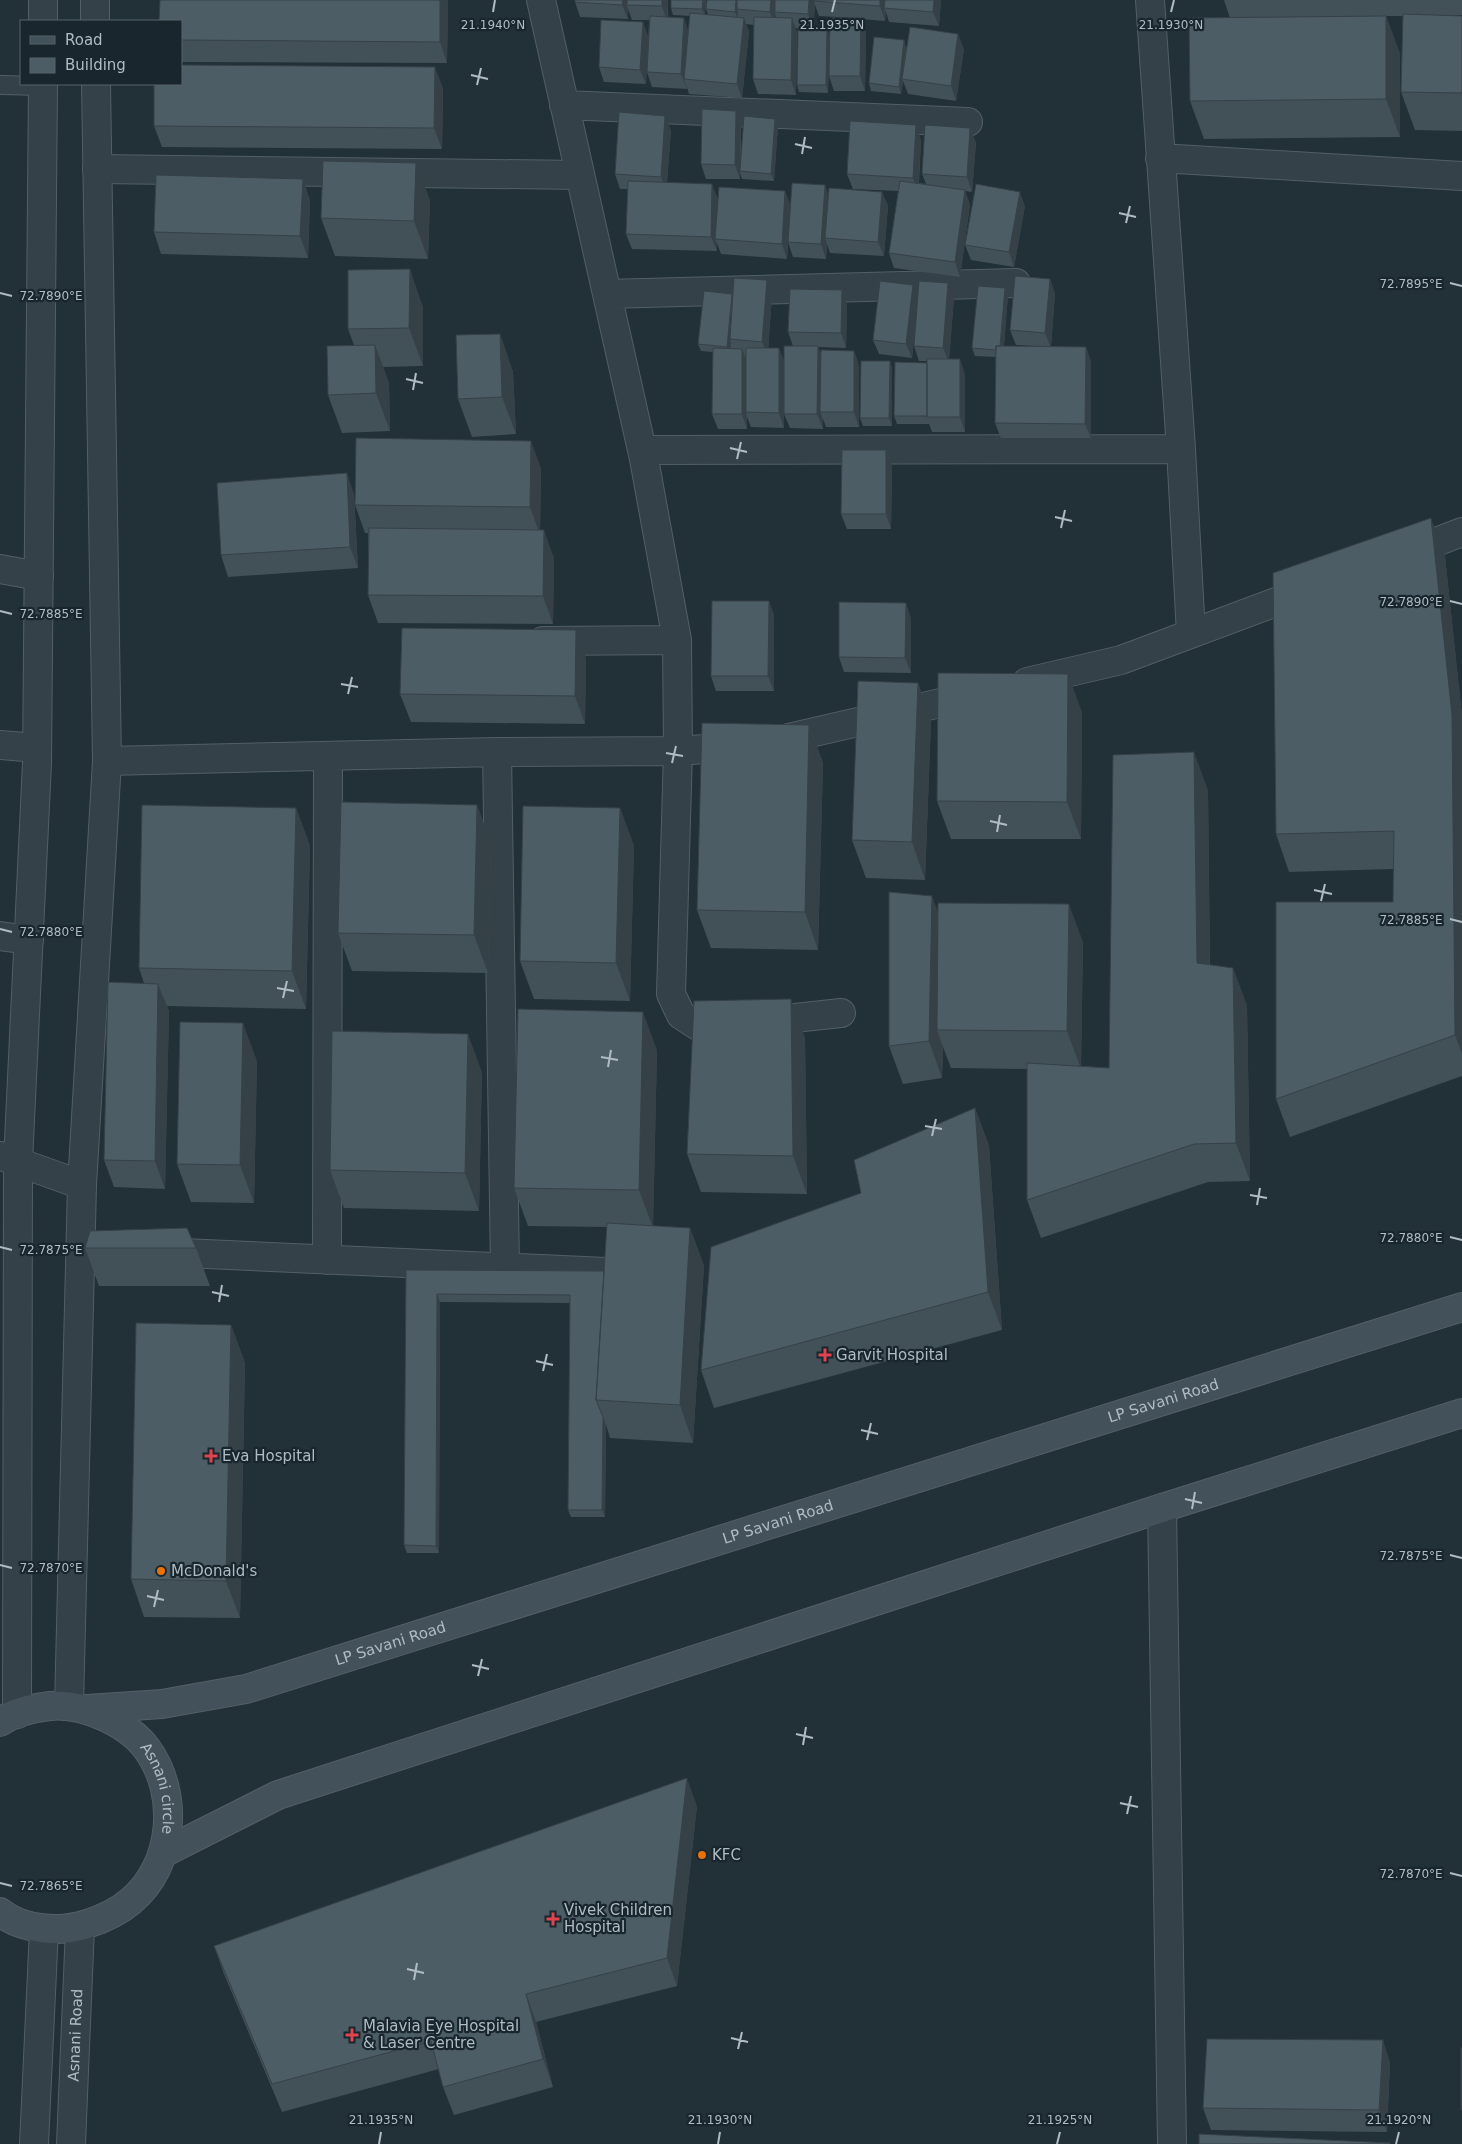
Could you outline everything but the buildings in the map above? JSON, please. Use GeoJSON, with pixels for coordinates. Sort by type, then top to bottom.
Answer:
{"type":"FeatureCollection","features":[{"type":"Feature","properties":{"kind":"main road","name":"LP Savani Road"},"geometry":{"type":"LineString","coordinates":[[78,1708],[162,1704],[246,1689],[1462,1307]]}},
{"type":"Feature","properties":{"kind":"main road"},"geometry":{"type":"LineString","coordinates":[[163,1853],[278,1795],[1162,1508],[1462,1414]]}},
{"type":"Feature","properties":{"kind":"main road","name":"Asnani circle"},"geometry":{"type":"LineString","coordinates":[[1,1915],[44,1929],[80,1927],[107,1917],[132,1901],[150,1879],[163,1853],[169,1816],[163,1781],[147,1749],[120,1724],[78,1708],[58,1705],[31,1708],[9,1718]]}},
{"type":"Feature","properties":{"kind":"street"},"geometry":{"type":"LineString","coordinates":[[43,0],[43,20]]}},
{"type":"Feature","properties":{"kind":"street"},"geometry":{"type":"LineString","coordinates":[[95,0],[96,20]]}},
{"type":"Feature","properties":{"kind":"street"},"geometry":{"type":"LineString","coordinates":[[541,0],[642,450],[677,640],[678,751],[671,994],[681,1014],[702,1028],[841,1013]]}},
{"type":"Feature","properties":{"kind":"street"},"geometry":{"type":"LineString","coordinates":[[1150,0],[1181,449],[1191,634]]}},
{"type":"Feature","properties":{"kind":"street"},"geometry":{"type":"LineString","coordinates":[[9,1718],[9,1158],[29,940],[37,748],[42,85]]}},
{"type":"Feature","properties":{"kind":"street"},"geometry":{"type":"LineString","coordinates":[[78,1708],[80,1249],[106,761],[96,85]]}},
{"type":"Feature","properties":{"kind":"street"},"geometry":{"type":"LineString","coordinates":[[564,104],[968,122]]}},
{"type":"Feature","properties":{"kind":"street"},"geometry":{"type":"LineString","coordinates":[[1160,158],[1462,176]]}},
{"type":"Feature","properties":{"kind":"street"},"geometry":{"type":"LineString","coordinates":[[97,169],[580,175]]}},
{"type":"Feature","properties":{"kind":"street"},"geometry":{"type":"LineString","coordinates":[[606,294],[1016,283]]}},
{"type":"Feature","properties":{"kind":"street"},"geometry":{"type":"LineString","coordinates":[[642,450],[1181,449]]}},
{"type":"Feature","properties":{"kind":"street"},"geometry":{"type":"LineString","coordinates":[[1378,564],[1462,532]]}},
{"type":"Feature","properties":{"kind":"street"},"geometry":{"type":"LineString","coordinates":[[0,569],[39,576]]}},
{"type":"Feature","properties":{"kind":"street"},"geometry":{"type":"LineString","coordinates":[[106,761],[497,752],[678,751],[758,746],[1121,660],[1331,581]]}},
{"type":"Feature","properties":{"kind":"street"},"geometry":{"type":"LineString","coordinates":[[521,641],[677,640]]}},
{"type":"Feature","properties":{"kind":"street"},"geometry":{"type":"LineString","coordinates":[[0,745],[37,748]]}},
{"type":"Feature","properties":{"kind":"street"},"geometry":{"type":"LineString","coordinates":[[497,752],[505,1268]]}},
{"type":"Feature","properties":{"kind":"street"},"geometry":{"type":"LineString","coordinates":[[327,1260],[328,756]]}},
{"type":"Feature","properties":{"kind":"street"},"geometry":{"type":"LineString","coordinates":[[0,936],[29,940]]}},
{"type":"Feature","properties":{"kind":"street"},"geometry":{"type":"LineString","coordinates":[[9,1158],[82,1185]]}},
{"type":"Feature","properties":{"kind":"street"},"geometry":{"type":"LineString","coordinates":[[80,1249],[110,1250]]}},
{"type":"Feature","properties":{"kind":"street"},"geometry":{"type":"LineString","coordinates":[[139,1251],[606,1272]]}},
{"type":"Feature","properties":{"kind":"street"},"geometry":{"type":"LineString","coordinates":[[1162,1508],[1172,2144]]}},
{"type":"Feature","properties":{"kind":"street","name":"Asnani Road"},"geometry":{"type":"LineString","coordinates":[[71,2144],[80,1927]]}},
{"type":"Feature","properties":{"kind":"street"},"geometry":{"type":"LineString","coordinates":[[34,2144],[44,1929]]}},
{"type":"Feature","properties":{"kind":"lane"},"geometry":{"type":"LineString","coordinates":[[0,85],[42,85]]}},
{"type":"Feature","properties":{"kind":"place","name":"Garvit Hospital"},"geometry":{"type":"Point","coordinates":[825,1355]}},
{"type":"Feature","properties":{"kind":"place","name":"Eva Hospital"},"geometry":{"type":"Point","coordinates":[211,1456]}},
{"type":"Feature","properties":{"kind":"place","name":"McDonald's"},"geometry":{"type":"Point","coordinates":[161,1571]}},
{"type":"Feature","properties":{"kind":"place","name":"KFC"},"geometry":{"type":"Point","coordinates":[702,1855]}},
{"type":"Feature","properties":{"kind":"place","name":"Vivek Children Hospital"},"geometry":{"type":"Point","coordinates":[553,1919]}},
{"type":"Feature","properties":{"kind":"place","name":"Malavia Eye Hospital & Laser Centre"},"geometry":{"type":"Point","coordinates":[352,2035]}}]}
